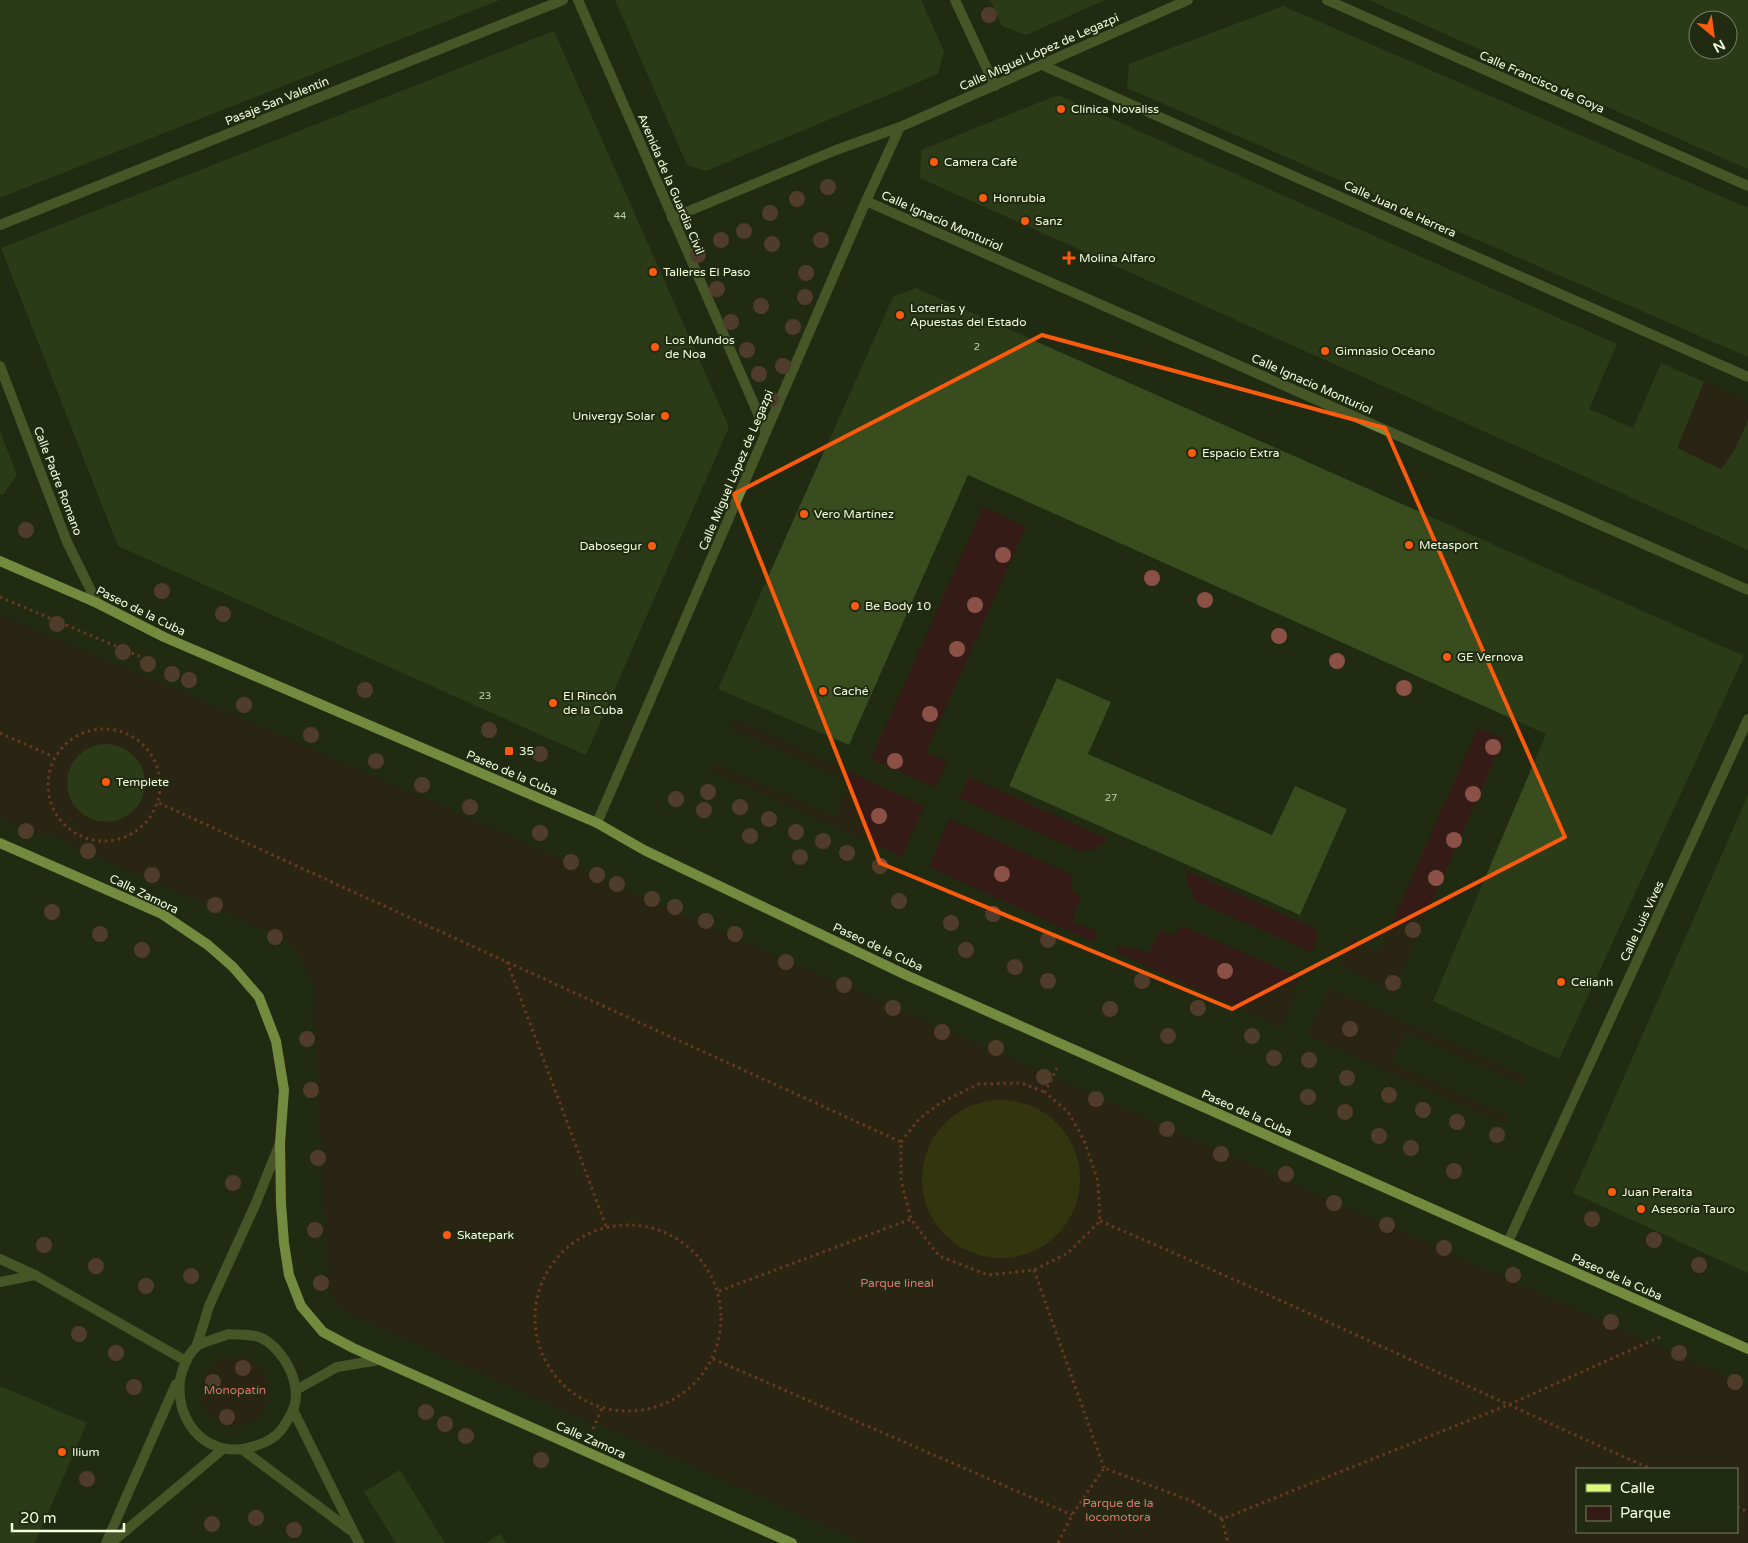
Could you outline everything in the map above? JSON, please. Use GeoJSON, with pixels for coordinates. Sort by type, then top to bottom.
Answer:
{"type":"FeatureCollection","features":[{"type":"Feature","properties":{"kind":"main road","name":"Paseo de la Cuba"},"geometry":{"type":"LineString","coordinates":[[0,560],[97,603],[164,637],[597,823],[644,850],[906,975],[1748,1349]]}},
{"type":"Feature","properties":{"kind":"main road","name":"Calle Zamora"},"geometry":{"type":"LineString","coordinates":[[0,843],[162,914],[208,945],[233,967],[259,997],[276,1041],[284,1090],[280,1143],[284,1244],[289,1275],[301,1306],[322,1332],[379,1360],[792,1543]]}},
{"type":"Feature","properties":{"kind":"street","name":"Pasaje San Valentín"},"geometry":{"type":"LineString","coordinates":[[0,225],[563,0]]}},
{"type":"Feature","properties":{"kind":"street","name":"Avenida de la Guardia Civil"},"geometry":{"type":"LineString","coordinates":[[578,0],[766,432]]}},
{"type":"Feature","properties":{"kind":"street"},"geometry":{"type":"LineString","coordinates":[[955,0],[995,86]]}},
{"type":"Feature","properties":{"kind":"street","name":"Calle Miguel López de Legazpi"},"geometry":{"type":"LineString","coordinates":[[672,218],[836,150],[900,127],[1188,0]]}},
{"type":"Feature","properties":{"kind":"street","name":"Calle Francisco de Goya"},"geometry":{"type":"LineString","coordinates":[[1326,0],[1748,186]]}},
{"type":"Feature","properties":{"kind":"street","name":"Calle Juan de Herrera"},"geometry":{"type":"LineString","coordinates":[[1042,65],[1748,377]]}},
{"type":"Feature","properties":{"kind":"street","name":"Calle Miguel López de Legazpi"},"geometry":{"type":"LineString","coordinates":[[597,823],[866,201],[900,127]]}},
{"type":"Feature","properties":{"kind":"street","name":"Calle Ignacio Monturiol"},"geometry":{"type":"LineString","coordinates":[[866,201],[1748,590]]}},
{"type":"Feature","properties":{"kind":"street","name":"Calle Padre Romano"},"geometry":{"type":"LineString","coordinates":[[0,366],[67,542],[97,603]]}},
{"type":"Feature","properties":{"kind":"street","name":"Calle Luis Vives"},"geometry":{"type":"LineString","coordinates":[[1508,1242],[1748,719]]}},
{"type":"Feature","properties":{"kind":"street","name":"Calle Zamora"},"geometry":{"type":"LineString","coordinates":[[197,1345],[209,1306],[256,1203],[280,1143]]}},
{"type":"Feature","properties":{"kind":"street"},"geometry":{"type":"LineString","coordinates":[[0,1259],[36,1275],[186,1361]]}},
{"type":"Feature","properties":{"kind":"street"},"geometry":{"type":"LineString","coordinates":[[0,1282],[36,1275]]}},
{"type":"Feature","properties":{"kind":"street"},"geometry":{"type":"LineString","coordinates":[[106,1543],[186,1361],[197,1345],[229,1334],[259,1337],[276,1348],[292,1371],[296,1390],[293,1410],[280,1431],[264,1443],[243,1450],[222,1449],[198,1436],[185,1420],[178,1394],[181,1374]]}},
{"type":"Feature","properties":{"kind":"street"},"geometry":{"type":"LineString","coordinates":[[296,1390],[337,1367],[379,1360]]}},
{"type":"Feature","properties":{"kind":"street"},"geometry":{"type":"LineString","coordinates":[[293,1410],[359,1543]]}},
{"type":"Feature","properties":{"kind":"street"},"geometry":{"type":"LineString","coordinates":[[111,1543],[222,1449]]}},
{"type":"Feature","properties":{"kind":"street"},"geometry":{"type":"LineString","coordinates":[[243,1450],[353,1532]]}},
{"type":"Feature","properties":{"kind":"path"},"geometry":{"type":"LineString","coordinates":[[92,729],[115,729],[138,738],[153,756],[162,778],[159,802],[142,829],[113,842],[82,838],[56,818],[46,788],[54,757],[70,740],[92,729]]}},
{"type":"Feature","properties":{"kind":"path"},"geometry":{"type":"LineString","coordinates":[[0,733],[54,757]]}},
{"type":"Feature","properties":{"kind":"path"},"geometry":{"type":"LineString","coordinates":[[159,802],[901,1142]]}},
{"type":"Feature","properties":{"kind":"path"},"geometry":{"type":"LineString","coordinates":[[506,962],[606,1226]]}},
{"type":"Feature","properties":{"kind":"path"},"geometry":{"type":"LineString","coordinates":[[1045,1092],[1059,1062]]}},
{"type":"Feature","properties":{"kind":"path"},"geometry":{"type":"LineString","coordinates":[[979,1084],[1021,1084],[1045,1092],[1068,1112],[1084,1140],[1098,1181],[1100,1221],[1068,1253],[1034,1270],[988,1274],[939,1256],[911,1219],[901,1180],[901,1142],[919,1119],[940,1103],[979,1084]]}},
{"type":"Feature","properties":{"kind":"path"},"geometry":{"type":"LineString","coordinates":[[719,1291],[911,1219]]}},
{"type":"Feature","properties":{"kind":"path"},"geometry":{"type":"LineString","coordinates":[[1100,1221],[1202,1265],[1508,1406],[1649,1468]]}},
{"type":"Feature","properties":{"kind":"path"},"geometry":{"type":"LineString","coordinates":[[606,1226],[653,1227],[694,1250],[719,1291],[722,1326],[713,1360],[685,1393],[645,1411],[602,1408],[564,1387],[540,1352],[534,1310],[546,1272],[571,1244],[606,1226]]}},
{"type":"Feature","properties":{"kind":"path"},"geometry":{"type":"LineString","coordinates":[[1034,1270],[1104,1468],[1194,1502],[1222,1519],[1228,1543]]}},
{"type":"Feature","properties":{"kind":"path"},"geometry":{"type":"LineString","coordinates":[[1222,1519],[1508,1406],[1663,1336]]}},
{"type":"Feature","properties":{"kind":"path"},"geometry":{"type":"LineString","coordinates":[[713,1360],[1072,1515]]}},
{"type":"Feature","properties":{"kind":"path"},"geometry":{"type":"LineString","coordinates":[[1058,1543],[1072,1515],[1104,1468]]}},
{"type":"Feature","properties":{"kind":"highlighted area"},"geometry":{"type":"Polygon","coordinates":[[[1042,335],[1385,428],[1565,837],[1232,1009],[880,863],[734,494],[1042,335]]]}},
{"type":"Feature","properties":{"kind":"green space"},"geometry":{"type":"Polygon","coordinates":[[[1704,382],[1748,401],[1748,420],[1735,449],[1721,469],[1677,448],[1704,382]]]}},
{"type":"Feature","properties":{"kind":"green space"},"geometry":{"type":"Polygon","coordinates":[[[983,507],[1026,527],[926,752],[947,762],[935,787],[871,759],[983,507]]]}},
{"type":"Feature","properties":{"kind":"green space","name":"Parque lineal"},"geometry":{"type":"Polygon","coordinates":[[[0,615],[178,690],[555,856],[610,883],[1022,1063],[1748,1386],[1748,1543],[863,1543],[615,1431],[571,1414],[349,1313],[334,1299],[328,1283],[313,983],[300,955],[284,938],[110,862],[46,831],[45,837],[0,817],[0,615]]]}},
{"type":"Feature","properties":{"kind":"green space"},"geometry":{"type":"Polygon","coordinates":[[[733,718],[924,806],[902,857],[710,770],[715,764],[836,817],[849,782],[729,727],[733,718]]]}},
{"type":"Feature","properties":{"kind":"green space"},"geometry":{"type":"Polygon","coordinates":[[[1478,728],[1504,738],[1393,991],[1340,965],[1352,939],[1379,952],[1478,728]]]}},
{"type":"Feature","properties":{"kind":"green space"},"geometry":{"type":"Polygon","coordinates":[[[969,777],[1108,839],[1096,849],[1080,851],[959,798],[969,777]]]}},
{"type":"Feature","properties":{"kind":"green space"},"geometry":{"type":"Polygon","coordinates":[[[949,819],[1071,874],[1071,890],[1081,898],[1073,922],[1097,932],[1094,942],[929,867],[949,819]]]}},
{"type":"Feature","properties":{"kind":"green space"},"geometry":{"type":"Polygon","coordinates":[[[1186,870],[1319,931],[1312,952],[1196,901],[1188,885],[1186,870]]]}},
{"type":"Feature","properties":{"kind":"green space"},"geometry":{"type":"Polygon","coordinates":[[[1183,926],[1301,978],[1281,1028],[1116,952],[1119,945],[1149,953],[1160,930],[1173,935],[1183,926]]]}},
{"type":"Feature","properties":{"kind":"green space"},"geometry":{"type":"Polygon","coordinates":[[[1328,988],[1525,1076],[1522,1084],[1405,1032],[1391,1063],[1509,1116],[1505,1124],[1307,1035],[1328,988]]]}},
{"type":"Feature","properties":{"kind":"green space","name":"Monopatín"},"geometry":{"type":"Polygon","coordinates":[[[242,1357],[254,1363],[263,1372],[269,1384],[267,1404],[259,1415],[242,1425],[228,1425],[211,1415],[203,1404],[201,1384],[211,1367],[222,1359],[242,1357]]]}},
{"type":"Feature","properties":{"kind":"shaded area"},"geometry":{"type":"Polygon","coordinates":[[[1009,1100],[1024,1103],[1038,1109],[1057,1123],[1067,1135],[1077,1156],[1080,1179],[1077,1202],[1067,1223],[1057,1235],[1045,1245],[1024,1255],[1009,1258],[993,1258],[978,1255],[957,1245],[935,1223],[923,1194],[922,1171],[925,1156],[935,1135],[957,1113],[986,1101],[1009,1100]]]}},
{"type":"Feature","properties":{"kind":"building"},"geometry":{"type":"Polygon","coordinates":[[[0,0],[500,0],[0,198],[0,0]]]}},
{"type":"Feature","properties":{"kind":"building"},"geometry":{"type":"Polygon","coordinates":[[[615,0],[921,0],[944,51],[938,74],[706,171],[687,165],[615,0]]]}},
{"type":"Feature","properties":{"kind":"building"},"geometry":{"type":"Polygon","coordinates":[[[990,0],[1105,0],[1026,35],[1002,26],[990,0]]]}},
{"type":"Feature","properties":{"kind":"building"},"geometry":{"type":"Polygon","coordinates":[[[1369,0],[1748,0],[1748,169],[1675,137],[1369,0]]]}},
{"type":"Feature","properties":{"kind":"building"},"geometry":{"type":"Polygon","coordinates":[[[1283,6],[1748,208],[1748,357],[1127,88],[1129,64],[1283,6]]]}},
{"type":"Feature","properties":{"kind":"building"},"geometry":{"type":"Polygon","coordinates":[[[554,31],[729,427],[586,755],[118,546],[1,248],[554,31]]]}},
{"type":"Feature","properties":{"kind":"building"},"geometry":{"type":"Polygon","coordinates":[[[1058,95],[1617,344],[1589,409],[1633,428],[1661,363],[1704,382],[1677,448],[1721,469],[1735,449],[1748,420],[1748,550],[920,178],[921,150],[1058,95]]]}},
{"type":"Feature","properties":{"kind":"building"},"geometry":{"type":"Polygon","coordinates":[[[916,288],[1744,656],[1559,1059],[1433,1001],[1546,734],[968,475],[849,745],[718,689],[893,297],[916,288]]]}},
{"type":"Feature","properties":{"kind":"building"},"geometry":{"type":"Polygon","coordinates":[[[0,431],[17,475],[3,495],[0,494],[0,431]]]}},
{"type":"Feature","properties":{"kind":"building"},"geometry":{"type":"Polygon","coordinates":[[[1057,678],[1111,702],[1088,754],[1272,835],[1295,786],[1347,809],[1300,915],[1009,786],[1057,678]]]}},
{"type":"Feature","properties":{"kind":"building","name":"Templete"},"geometry":{"type":"Polygon","coordinates":[[[98,744],[114,744],[128,750],[139,761],[145,775],[145,791],[139,805],[128,816],[114,822],[98,822],[84,816],[73,805],[67,791],[67,775],[73,761],[84,750],[98,744]]]}},
{"type":"Feature","properties":{"kind":"building"},"geometry":{"type":"Polygon","coordinates":[[[1748,795],[1748,1273],[1573,1193],[1748,795]]]}},
{"type":"Feature","properties":{"kind":"building"},"geometry":{"type":"Polygon","coordinates":[[[0,1386],[87,1423],[35,1543],[0,1543],[0,1386]]]}},
{"type":"Feature","properties":{"kind":"building"},"geometry":{"type":"Polygon","coordinates":[[[400,1470],[445,1543],[396,1543],[364,1492],[400,1470]]]}},
{"type":"Feature","properties":{"kind":"building"},"geometry":{"type":"Polygon","coordinates":[[[500,1534],[506,1543],[486,1543],[500,1534]]]}},
{"type":"Feature","properties":{"kind":"place","name":"Clínica Novaliss"},"geometry":{"type":"Point","coordinates":[1061,109]}},
{"type":"Feature","properties":{"kind":"place","name":"Camera Café"},"geometry":{"type":"Point","coordinates":[934,162]}},
{"type":"Feature","properties":{"kind":"place","name":"Honrubia"},"geometry":{"type":"Point","coordinates":[983,198]}},
{"type":"Feature","properties":{"kind":"place","name":"Sanz"},"geometry":{"type":"Point","coordinates":[1025,221]}},
{"type":"Feature","properties":{"kind":"place","name":"Molina Alfaro"},"geometry":{"type":"Point","coordinates":[1069,258]}},
{"type":"Feature","properties":{"kind":"place","name":"Talleres El Paso"},"geometry":{"type":"Point","coordinates":[653,272]}},
{"type":"Feature","properties":{"kind":"place","name":"Loterías y Apuestas del Estado"},"geometry":{"type":"Point","coordinates":[900,315]}},
{"type":"Feature","properties":{"kind":"place","name":"Los Mundos de Noa"},"geometry":{"type":"Point","coordinates":[655,347]}},
{"type":"Feature","properties":{"kind":"place","name":"Gimnasio Océano"},"geometry":{"type":"Point","coordinates":[1325,351]}},
{"type":"Feature","properties":{"kind":"place","name":"Univergy Solar"},"geometry":{"type":"Point","coordinates":[665,416]}},
{"type":"Feature","properties":{"kind":"place","name":"Espacio Extra"},"geometry":{"type":"Point","coordinates":[1192,453]}},
{"type":"Feature","properties":{"kind":"place","name":"Vero Martínez"},"geometry":{"type":"Point","coordinates":[804,514]}},
{"type":"Feature","properties":{"kind":"place","name":"Metasport"},"geometry":{"type":"Point","coordinates":[1409,545]}},
{"type":"Feature","properties":{"kind":"place","name":"Dabosegur"},"geometry":{"type":"Point","coordinates":[652,546]}},
{"type":"Feature","properties":{"kind":"place","name":"Be Body 10"},"geometry":{"type":"Point","coordinates":[855,606]}},
{"type":"Feature","properties":{"kind":"place","name":"GE Vernova"},"geometry":{"type":"Point","coordinates":[1447,657]}},
{"type":"Feature","properties":{"kind":"place","name":"Caché"},"geometry":{"type":"Point","coordinates":[823,691]}},
{"type":"Feature","properties":{"kind":"place","name":"El Rincón de la Cuba"},"geometry":{"type":"Point","coordinates":[553,703]}},
{"type":"Feature","properties":{"kind":"place","name":"35"},"geometry":{"type":"Point","coordinates":[509,751]}},
{"type":"Feature","properties":{"kind":"place","name":"Templete"},"geometry":{"type":"Point","coordinates":[106,782]}},
{"type":"Feature","properties":{"kind":"place","name":"Celianh"},"geometry":{"type":"Point","coordinates":[1561,982]}},
{"type":"Feature","properties":{"kind":"place","name":"Juan Peralta"},"geometry":{"type":"Point","coordinates":[1612,1192]}},
{"type":"Feature","properties":{"kind":"place","name":"Asesoría Tauro"},"geometry":{"type":"Point","coordinates":[1641,1209]}},
{"type":"Feature","properties":{"kind":"place","name":"Skatepark"},"geometry":{"type":"Point","coordinates":[447,1235]}},
{"type":"Feature","properties":{"kind":"place","name":"Ilium"},"geometry":{"type":"Point","coordinates":[62,1452]}},
{"type":"Feature","properties":{"kind":"park label","name":"Parque de la locomotora"},"geometry":{"type":"Point","coordinates":[1118,1510]}}]}
